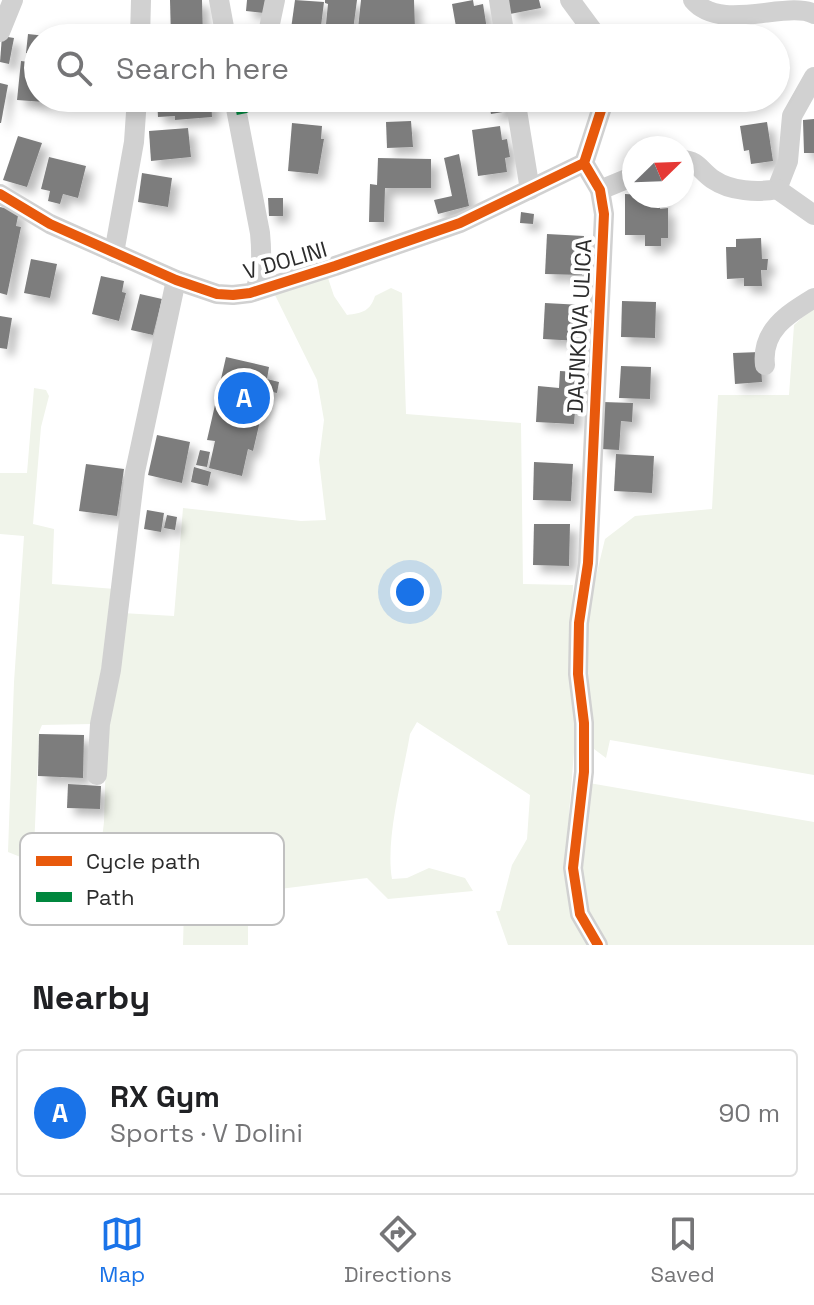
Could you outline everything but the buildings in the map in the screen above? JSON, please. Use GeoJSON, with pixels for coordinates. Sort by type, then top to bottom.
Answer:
{"type":"FeatureCollection","features":[{"type":"Feature","properties":{"kind":"street"},"geometry":{"type":"LineString","coordinates":[[0,32],[13,0]]}},
{"type":"Feature","properties":{"kind":"street"},"geometry":{"type":"LineString","coordinates":[[140,24],[141,0]]}},
{"type":"Feature","properties":{"kind":"street"},"geometry":{"type":"LineString","coordinates":[[219,0],[223,24]]}},
{"type":"Feature","properties":{"kind":"street"},"geometry":{"type":"LineString","coordinates":[[270,24],[275,0]]}},
{"type":"Feature","properties":{"kind":"street"},"geometry":{"type":"LineString","coordinates":[[499,0],[503,24]]}},
{"type":"Feature","properties":{"kind":"street"},"geometry":{"type":"LineString","coordinates":[[570,0],[588,24]]}},
{"type":"Feature","properties":{"kind":"street"},"geometry":{"type":"LineString","coordinates":[[693,0],[706,9],[720,11],[793,6],[808,8],[814,14]]}},
{"type":"Feature","properties":{"kind":"street"},"geometry":{"type":"LineString","coordinates":[[777,189],[788,161],[789,124],[814,77]]}},
{"type":"Feature","properties":{"kind":"street"},"geometry":{"type":"LineString","coordinates":[[114,253],[134,142],[136,112]]}},
{"type":"Feature","properties":{"kind":"street"},"geometry":{"type":"LineString","coordinates":[[237,112],[260,233],[260,278],[255,291]]}},
{"type":"Feature","properties":{"kind":"street"},"geometry":{"type":"LineString","coordinates":[[517,112],[530,190]]}},
{"type":"Feature","properties":{"kind":"street"},"geometry":{"type":"LineString","coordinates":[[584,163],[600,112]]}},
{"type":"Feature","properties":{"kind":"street","name":"V DOLINI"},"geometry":{"type":"LineString","coordinates":[[0,194],[50,224],[176,280],[217,294],[255,291],[460,223],[584,163]]}},
{"type":"Feature","properties":{"kind":"street","name":"DAJNKOVA ULICA"},"geometry":{"type":"LineString","coordinates":[[584,163],[600,190],[604,214],[588,563],[579,623],[584,772],[573,868],[580,914],[598,945]]}},
{"type":"Feature","properties":{"kind":"street"},"geometry":{"type":"LineString","coordinates":[[694,163],[725,186],[777,189],[814,215]]}},
{"type":"Feature","properties":{"kind":"street"},"geometry":{"type":"LineString","coordinates":[[600,190],[622,181]]}},
{"type":"Feature","properties":{"kind":"street"},"geometry":{"type":"LineString","coordinates":[[97,775],[100,724],[111,670],[135,472],[176,280]]}},
{"type":"Feature","properties":{"kind":"street"},"geometry":{"type":"LineString","coordinates":[[765,365],[765,352],[779,322],[814,298]]}},
{"type":"Feature","properties":{"kind":"shaded area"},"geometry":{"type":"Polygon","coordinates":[[[327,275],[334,296],[347,315],[365,310],[375,296],[391,288],[402,293],[406,414],[521,423],[523,584],[573,585],[569,677],[576,727],[569,814],[592,945],[508,945],[496,911],[500,911],[512,865],[527,839],[530,795],[417,722],[410,734],[396,807],[390,863],[392,879],[407,878],[429,868],[465,878],[473,891],[388,899],[367,878],[284,888],[284,833],[103,833],[107,721],[122,613],[174,616],[183,508],[301,521],[326,520],[319,460],[324,420],[317,380],[274,293],[327,275]]]}},
{"type":"Feature","properties":{"kind":"shaded area"},"geometry":{"type":"Polygon","coordinates":[[[814,307],[814,775],[610,740],[606,758],[594,749],[583,672],[590,601],[605,539],[635,516],[712,509],[718,395],[789,395],[794,325],[814,307]]]}},
{"type":"Feature","properties":{"kind":"shaded area"},"geometry":{"type":"Polygon","coordinates":[[[34,388],[46,390],[49,396],[41,427],[33,524],[54,529],[52,584],[115,589],[92,724],[42,725],[39,732],[35,833],[20,833],[20,857],[8,852],[14,682],[24,536],[0,534],[0,473],[27,473],[34,388]]]}},
{"type":"Feature","properties":{"kind":"shaded area"},"geometry":{"type":"Polygon","coordinates":[[[589,783],[814,822],[814,945],[604,945],[581,893],[589,783]]]}},
{"type":"Feature","properties":{"kind":"shaded area"},"geometry":{"type":"Polygon","coordinates":[[[184,925],[248,925],[248,945],[183,945],[184,925]]]}},
{"type":"Feature","properties":{"kind":"cycle path"},"geometry":{"type":"LineString","coordinates":[[598,945],[580,914],[573,868],[584,772],[584,723],[578,674],[579,623],[588,563],[604,214],[600,190],[584,163],[600,112]]}},
{"type":"Feature","properties":{"kind":"cycle path"},"geometry":{"type":"LineString","coordinates":[[0,194],[50,224],[176,280],[217,294],[233,295],[250,293],[460,223],[584,163]]}},
{"type":"Feature","properties":{"kind":"place","name":"RX Gym"},"geometry":{"type":"Point","coordinates":[244,398]}}]}
